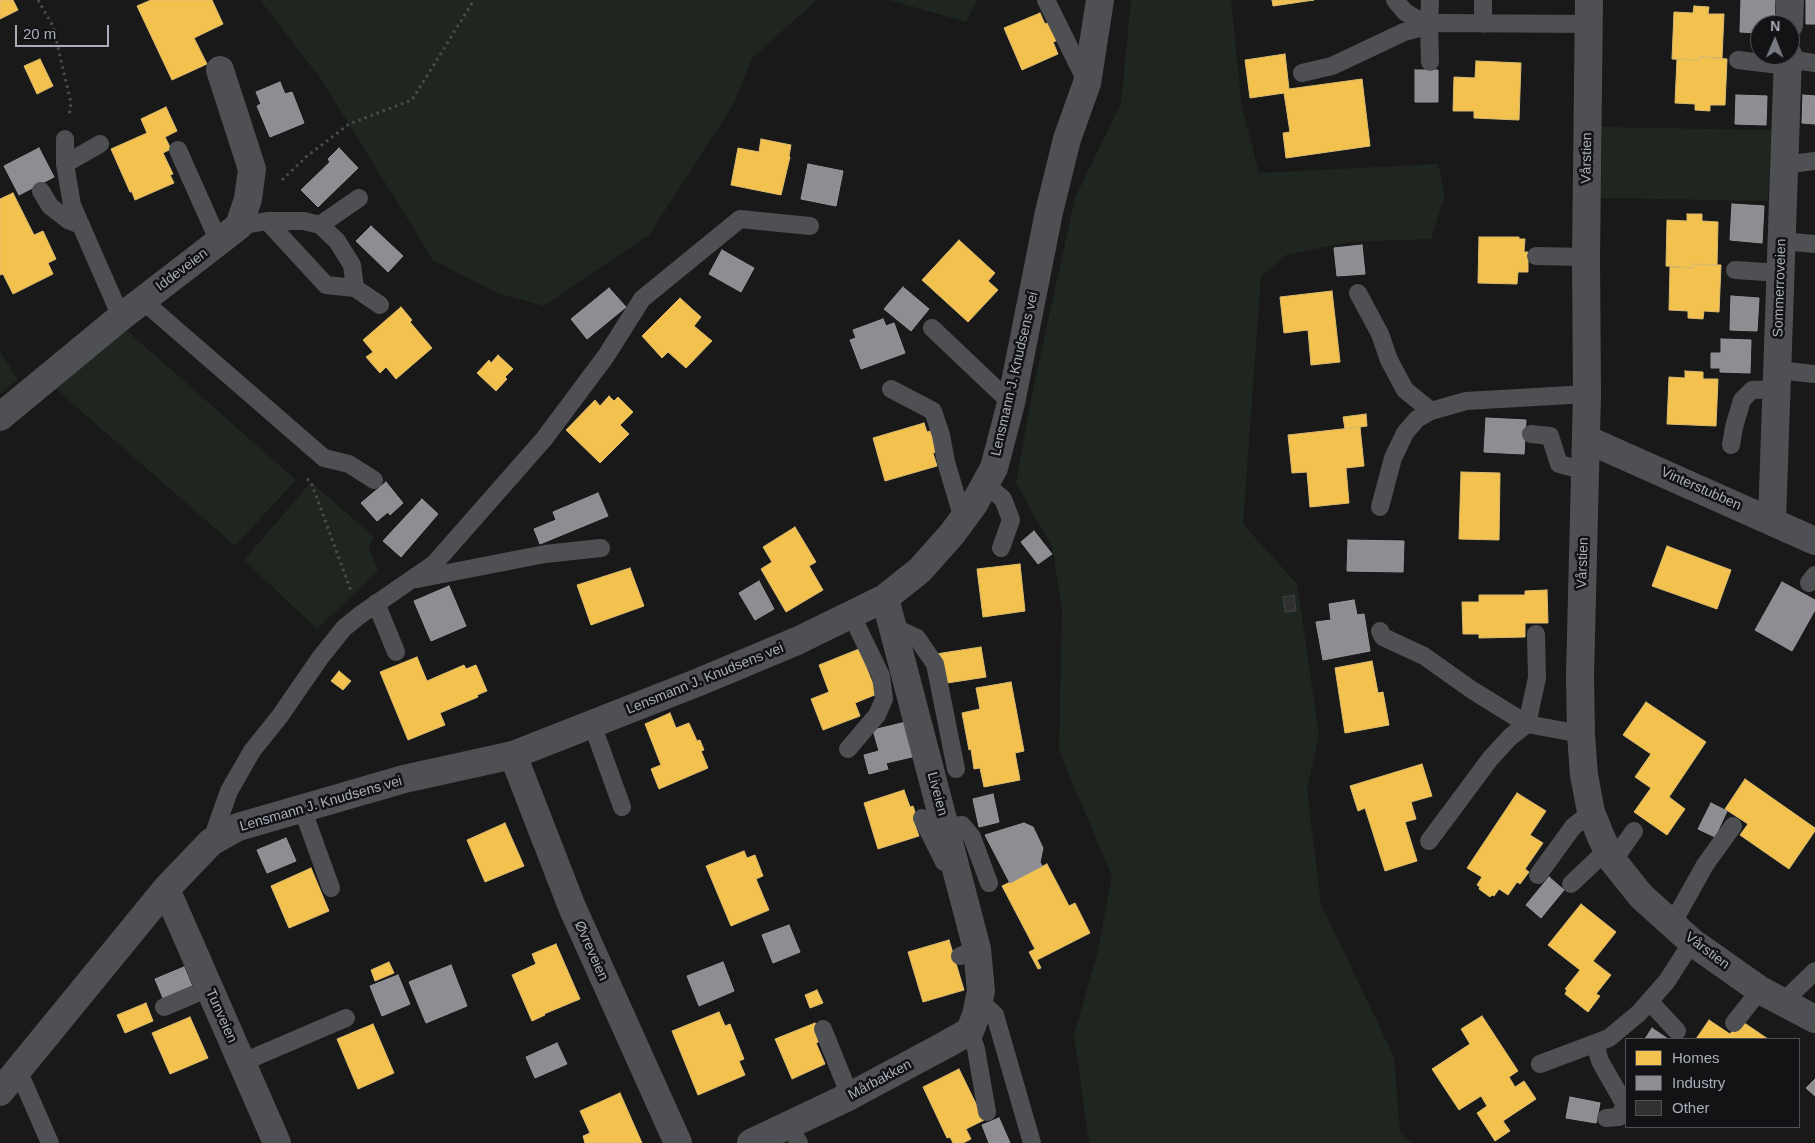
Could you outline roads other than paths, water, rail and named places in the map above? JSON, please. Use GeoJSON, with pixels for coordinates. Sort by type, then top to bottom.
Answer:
{"type":"FeatureCollection","features":[{"type":"Feature","properties":{"kind":"street","name":"Lensmann J. Knudsens vei"},"geometry":{"type":"LineString","coordinates":[[0,1092],[166,889],[211,842],[238,827],[302,808],[404,780],[513,755],[699,682],[797,641],[885,598],[920,570],[952,534],[994,468],[1011,404],[1049,212],[1067,139],[1087,83],[1100,0]]}},
{"type":"Feature","properties":{"kind":"street"},"geometry":{"type":"LineString","coordinates":[[1789,15],[1790,0]]}},
{"type":"Feature","properties":{"kind":"street","name":"Vårstien"},"geometry":{"type":"LineString","coordinates":[[1589,12],[1586,471],[1580,676],[1584,774],[1591,812],[1610,856],[1641,896],[1692,942],[1772,996],[1815,1020]]}},
{"type":"Feature","properties":{"kind":"street","name":"Sommerroveien"},"geometry":{"type":"LineString","coordinates":[[1772,521],[1788,65]]}},
{"type":"Feature","properties":{"kind":"street"},"geometry":{"type":"LineString","coordinates":[[220,70],[252,169],[248,200],[229,234]]}},
{"type":"Feature","properties":{"kind":"street","name":"Iddeveien"},"geometry":{"type":"LineString","coordinates":[[0,417],[120,316],[229,234]]}},
{"type":"Feature","properties":{"kind":"street","name":"Vinterstubben"},"geometry":{"type":"LineString","coordinates":[[1586,439],[1815,541]]}},
{"type":"Feature","properties":{"kind":"street","name":"Liveien"},"geometry":{"type":"LineString","coordinates":[[885,598],[893,627],[934,822],[956,866],[969,952],[980,995]]}},
{"type":"Feature","properties":{"kind":"street","name":"Øvreveien"},"geometry":{"type":"LineString","coordinates":[[513,755],[572,907],[672,1142]]}},
{"type":"Feature","properties":{"kind":"street","name":"Tunveien"},"geometry":{"type":"LineString","coordinates":[[166,889],[276,1143]]}},
{"type":"Feature","properties":{"kind":"street"},"geometry":{"type":"LineString","coordinates":[[970,1030],[980,995]]}},
{"type":"Feature","properties":{"kind":"street","name":"Mårbakken"},"geometry":{"type":"LineString","coordinates":[[751,1143],[794,1134],[850,1096],[948,1044],[970,1030]]}},
{"type":"Feature","properties":{"kind":"lane"},"geometry":{"type":"LineString","coordinates":[[1046,0],[1087,83]]}},
{"type":"Feature","properties":{"kind":"lane"},"geometry":{"type":"LineString","coordinates":[[1394,0],[1405,12],[1429,26]]}},
{"type":"Feature","properties":{"kind":"lane"},"geometry":{"type":"LineString","coordinates":[[1430,0],[1430,62]]}},
{"type":"Feature","properties":{"kind":"lane"},"geometry":{"type":"LineString","coordinates":[[1483,0],[1483,24]]}},
{"type":"Feature","properties":{"kind":"lane"},"geometry":{"type":"LineString","coordinates":[[1302,73],[1332,66],[1404,32],[1440,23],[1483,24],[1589,12]]}},
{"type":"Feature","properties":{"kind":"lane"},"geometry":{"type":"LineString","coordinates":[[1738,60],[1750,60]]}},
{"type":"Feature","properties":{"kind":"lane"},"geometry":{"type":"LineString","coordinates":[[1800,61],[1815,63]]}},
{"type":"Feature","properties":{"kind":"lane"},"geometry":{"type":"LineString","coordinates":[[65,139],[65,164],[72,205],[120,316]]}},
{"type":"Feature","properties":{"kind":"lane"},"geometry":{"type":"LineString","coordinates":[[65,164],[100,144]]}},
{"type":"Feature","properties":{"kind":"lane"},"geometry":{"type":"LineString","coordinates":[[178,150],[229,234],[267,221],[304,221],[320,225],[337,241],[352,265],[355,288]]}},
{"type":"Feature","properties":{"kind":"lane"},"geometry":{"type":"LineString","coordinates":[[1784,165],[1815,162]]}},
{"type":"Feature","properties":{"kind":"lane"},"geometry":{"type":"LineString","coordinates":[[41,191],[50,206],[68,220],[81,225]]}},
{"type":"Feature","properties":{"kind":"lane"},"geometry":{"type":"LineString","coordinates":[[320,225],[359,198]]}},
{"type":"Feature","properties":{"kind":"lane"},"geometry":{"type":"LineString","coordinates":[[211,842],[229,791],[252,751],[280,716],[320,658],[344,628],[376,603],[434,564],[544,439],[606,356],[642,298],[740,219],[810,226]]}},
{"type":"Feature","properties":{"kind":"lane"},"geometry":{"type":"LineString","coordinates":[[267,221],[326,285],[355,288],[380,305]]}},
{"type":"Feature","properties":{"kind":"lane"},"geometry":{"type":"LineString","coordinates":[[1782,241],[1815,244]]}},
{"type":"Feature","properties":{"kind":"lane"},"geometry":{"type":"LineString","coordinates":[[1536,256],[1586,257]]}},
{"type":"Feature","properties":{"kind":"lane"},"geometry":{"type":"LineString","coordinates":[[1735,270],[1781,273]]}},
{"type":"Feature","properties":{"kind":"lane"},"geometry":{"type":"LineString","coordinates":[[1358,293],[1380,334],[1389,360],[1401,384],[1405,390],[1431,411]]}},
{"type":"Feature","properties":{"kind":"lane"},"geometry":{"type":"LineString","coordinates":[[142,300],[324,458],[349,464],[374,480]]}},
{"type":"Feature","properties":{"kind":"lane"},"geometry":{"type":"LineString","coordinates":[[932,328],[1011,404]]}},
{"type":"Feature","properties":{"kind":"lane"},"geometry":{"type":"LineString","coordinates":[[1731,445],[1742,400],[1752,390],[1777,380],[1815,374]]}},
{"type":"Feature","properties":{"kind":"lane"},"geometry":{"type":"LineString","coordinates":[[891,389],[933,412],[941,435],[946,462],[962,519]]}},
{"type":"Feature","properties":{"kind":"lane"},"geometry":{"type":"LineString","coordinates":[[1380,507],[1393,458],[1405,433],[1417,419],[1431,411],[1466,401],[1587,394]]}},
{"type":"Feature","properties":{"kind":"lane"},"geometry":{"type":"LineString","coordinates":[[1531,434],[1550,436],[1558,464],[1586,471]]}},
{"type":"Feature","properties":{"kind":"lane"},"geometry":{"type":"LineString","coordinates":[[985,484],[1003,499],[1011,520],[1001,548]]}},
{"type":"Feature","properties":{"kind":"lane"},"geometry":{"type":"LineString","coordinates":[[412,580],[545,554],[601,548]]}},
{"type":"Feature","properties":{"kind":"lane"},"geometry":{"type":"LineString","coordinates":[[376,603],[396,652]]}},
{"type":"Feature","properties":{"kind":"lane"},"geometry":{"type":"LineString","coordinates":[[848,749],[877,715],[884,699],[881,676],[851,614]]}},
{"type":"Feature","properties":{"kind":"lane"},"geometry":{"type":"LineString","coordinates":[[893,627],[917,638],[935,664],[956,769]]}},
{"type":"Feature","properties":{"kind":"lane"},"geometry":{"type":"LineString","coordinates":[[1380,631],[1383,637],[1424,656],[1472,690],[1528,724],[1581,734]]}},
{"type":"Feature","properties":{"kind":"lane"},"geometry":{"type":"LineString","coordinates":[[1429,841],[1490,759],[1510,737],[1528,724],[1537,678],[1536,634]]}},
{"type":"Feature","properties":{"kind":"lane"},"geometry":{"type":"LineString","coordinates":[[592,724],[622,807]]}},
{"type":"Feature","properties":{"kind":"lane"},"geometry":{"type":"LineString","coordinates":[[302,808],[331,888]]}},
{"type":"Feature","properties":{"kind":"lane"},"geometry":{"type":"LineString","coordinates":[[1538,875],[1572,827],[1591,812]]}},
{"type":"Feature","properties":{"kind":"lane"},"geometry":{"type":"LineString","coordinates":[[934,822],[962,825],[972,837],[989,883]]}},
{"type":"Feature","properties":{"kind":"lane"},"geometry":{"type":"LineString","coordinates":[[1672,924],[1705,865],[1733,826]]}},
{"type":"Feature","properties":{"kind":"lane"},"geometry":{"type":"LineString","coordinates":[[1571,884],[1610,856],[1634,831]]}},
{"type":"Feature","properties":{"kind":"lane"},"geometry":{"type":"LineString","coordinates":[[1540,1064],[1609,1038],[1639,1012],[1667,981],[1692,942]]}},
{"type":"Feature","properties":{"kind":"lane"},"geometry":{"type":"LineString","coordinates":[[1734,1023],[1772,996],[1815,971]]}},
{"type":"Feature","properties":{"kind":"lane"},"geometry":{"type":"LineString","coordinates":[[164,1007],[209,988]]}},
{"type":"Feature","properties":{"kind":"lane"},"geometry":{"type":"LineString","coordinates":[[980,995],[995,1015],[1032,1143]]}},
{"type":"Feature","properties":{"kind":"lane"},"geometry":{"type":"LineString","coordinates":[[1649,1001],[1678,1032]]}},
{"type":"Feature","properties":{"kind":"lane"},"geometry":{"type":"LineString","coordinates":[[242,1063],[346,1018]]}},
{"type":"Feature","properties":{"kind":"lane"},"geometry":{"type":"LineString","coordinates":[[823,1028],[850,1096]]}},
{"type":"Feature","properties":{"kind":"lane"},"geometry":{"type":"LineString","coordinates":[[970,1030],[976,1049],[987,1112]]}},
{"type":"Feature","properties":{"kind":"lane"},"geometry":{"type":"LineString","coordinates":[[1595,1044],[1600,1061],[1625,1105],[1619,1117],[1606,1118]]}},
{"type":"Feature","properties":{"kind":"lane"},"geometry":{"type":"LineString","coordinates":[[18,1070],[50,1143]]}}]}
